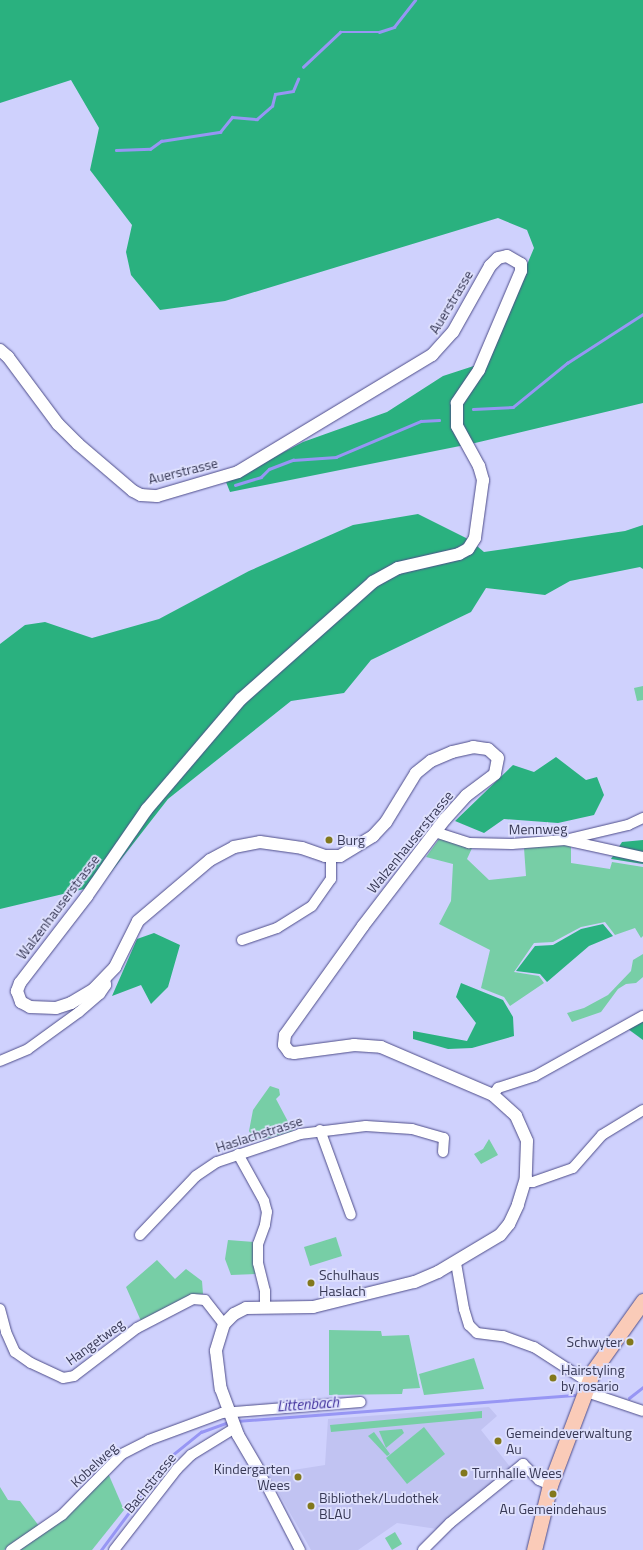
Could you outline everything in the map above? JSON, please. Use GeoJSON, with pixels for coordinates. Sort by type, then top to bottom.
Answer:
{"type":"FeatureCollection","features":[{"type":"Feature","properties":{"kind":"main road"},"geometry":{"type":"LineString","coordinates":[[534,1550],[550,1486],[586,1387],[599,1361],[643,1300]]}},
{"type":"Feature","properties":{"kind":"street","name":"Auerstrasse"},"geometry":{"type":"LineString","coordinates":[[0,350],[18,370],[58,424],[134,491],[151,497],[238,472],[432,355],[453,332],[490,266],[498,258],[507,256],[517,260],[521,271],[479,370],[457,403],[455,415],[461,437],[479,466],[483,480],[475,538],[468,549]]}},
{"type":"Feature","properties":{"kind":"street","name":"Walzenhauserstrasse"},"geometry":{"type":"LineString","coordinates":[[224,1324],[234,1314],[246,1308],[265,1306],[313,1307],[414,1282],[456,1263],[489,1244],[505,1230],[518,1205],[525,1182],[529,1155],[524,1128],[516,1116],[493,1095],[381,1048],[354,1045],[294,1054],[289,1052],[284,1045],[285,1035],[319,986],[435,832],[466,796],[495,774],[498,758],[492,751],[483,747],[465,748],[431,761],[416,773],[386,822],[373,836],[350,850],[331,857],[279,843],[260,842],[234,847],[210,860],[138,921],[115,967],[92,990],[71,1003],[56,1008],[30,1007],[21,1002],[17,994],[20,983],[87,896],[147,810],[241,699],[372,582],[398,568],[459,554],[468,549]]}},
{"type":"Feature","properties":{"kind":"street"},"geometry":{"type":"LineString","coordinates":[[565,840],[628,825],[643,818]]}},
{"type":"Feature","properties":{"kind":"street","name":"Mennweg"},"geometry":{"type":"LineString","coordinates":[[435,832],[469,843],[512,844],[565,840],[643,857]]}},
{"type":"Feature","properties":{"kind":"street"},"geometry":{"type":"LineString","coordinates":[[242,940],[277,928],[312,906],[331,879],[331,857]]}},
{"type":"Feature","properties":{"kind":"street"},"geometry":{"type":"LineString","coordinates":[[0,1062],[28,1049],[79,1012],[100,994],[106,985],[105,978]]}},
{"type":"Feature","properties":{"kind":"street"},"geometry":{"type":"LineString","coordinates":[[493,1095],[498,1088],[535,1076],[643,1016]]}},
{"type":"Feature","properties":{"kind":"street"},"geometry":{"type":"LineString","coordinates":[[525,1182],[533,1182],[573,1168],[602,1135],[643,1110]]}},
{"type":"Feature","properties":{"kind":"street","name":"Haslachstrasse"},"geometry":{"type":"LineString","coordinates":[[140,1235],[196,1176],[217,1162],[238,1154],[320,1130],[366,1126],[412,1129],[444,1138],[443,1152]]}},
{"type":"Feature","properties":{"kind":"street","name":"Haslachstrasse"},"geometry":{"type":"LineString","coordinates":[[320,1130],[351,1215]]}},
{"type":"Feature","properties":{"kind":"street"},"geometry":{"type":"LineString","coordinates":[[238,1154],[264,1201],[267,1212],[265,1225],[258,1244],[258,1263],[265,1291],[265,1306]]}},
{"type":"Feature","properties":{"kind":"street"},"geometry":{"type":"LineString","coordinates":[[456,1263],[467,1320],[477,1333],[503,1336],[534,1347],[586,1387],[643,1411]]}},
{"type":"Feature","properties":{"kind":"street","name":"Hangetweg"},"geometry":{"type":"LineString","coordinates":[[0,1309],[6,1332],[15,1352],[31,1363],[63,1378],[74,1376],[137,1328],[193,1298],[205,1300],[224,1324]]}},
{"type":"Feature","properties":{"kind":"street"},"geometry":{"type":"LineString","coordinates":[[224,1324],[216,1351],[216,1365],[221,1391],[233,1421],[300,1550]]}},
{"type":"Feature","properties":{"kind":"street","name":"Kobelweg"},"geometry":{"type":"LineString","coordinates":[[11,1550],[62,1514],[122,1454],[201,1419],[233,1421],[362,1402]]}},
{"type":"Feature","properties":{"kind":"street","name":"Bachstrasse"},"geometry":{"type":"LineString","coordinates":[[114,1550],[177,1469],[191,1455],[233,1421]]}},
{"type":"Feature","properties":{"kind":"street"},"geometry":{"type":"LineString","coordinates":[[423,1550],[450,1523],[523,1464],[538,1480],[550,1486]]}},
{"type":"Feature","properties":{"kind":"shaded area"},"geometry":{"type":"Polygon","coordinates":[[[489,1407],[497,1416],[481,1430],[511,1468],[437,1529],[397,1523],[358,1550],[311,1550],[268,1474],[325,1465],[328,1419],[489,1407]]]}},
{"type":"Feature","properties":{"kind":"green space"},"geometry":{"type":"Polygon","coordinates":[[[0,0],[643,0],[643,403],[475,443],[230,492],[226,482],[303,442],[387,412],[443,376],[486,362],[534,248],[527,230],[498,218],[225,301],[160,310],[131,275],[126,252],[132,225],[90,170],[99,128],[71,80],[0,103],[0,0]]]}},
{"type":"Feature","properties":{"kind":"green space"},"geometry":{"type":"Polygon","coordinates":[[[418,514],[470,540],[484,552],[625,531],[643,525],[643,569],[640,567],[570,581],[545,595],[486,588],[471,612],[371,660],[344,693],[291,701],[168,799],[101,885],[0,909],[0,644],[25,625],[45,622],[92,638],[159,619],[249,571],[353,525],[418,514]]]}},
{"type":"Feature","properties":{"kind":"green space"},"geometry":{"type":"Polygon","coordinates":[[[643,686],[643,700],[637,701],[634,688],[643,686]]]}},
{"type":"Feature","properties":{"kind":"green space"},"geometry":{"type":"Polygon","coordinates":[[[556,757],[586,780],[597,777],[604,795],[594,815],[558,823],[504,819],[484,833],[455,821],[513,765],[534,772],[556,757]]]}},
{"type":"Feature","properties":{"kind":"green space"},"geometry":{"type":"Polygon","coordinates":[[[439,839],[473,846],[467,859],[489,880],[526,876],[524,848],[561,844],[571,845],[571,863],[610,869],[612,862],[643,867],[643,936],[641,938],[635,928],[615,935],[605,922],[581,927],[553,942],[534,943],[514,972],[539,976],[544,983],[510,1006],[504,997],[481,988],[490,950],[439,924],[451,901],[453,864],[426,857],[439,839]]]}},
{"type":"Feature","properties":{"kind":"green space"},"geometry":{"type":"Polygon","coordinates":[[[643,840],[643,864],[611,859],[622,842],[643,840]]]}},
{"type":"Feature","properties":{"kind":"green space"},"geometry":{"type":"Polygon","coordinates":[[[603,924],[613,936],[589,946],[547,982],[540,974],[516,971],[535,946],[553,945],[581,929],[603,924]]]}},
{"type":"Feature","properties":{"kind":"green space"},"geometry":{"type":"Polygon","coordinates":[[[154,933],[180,945],[168,987],[151,1004],[141,985],[112,996],[137,939],[154,933]]]}},
{"type":"Feature","properties":{"kind":"green space"},"geometry":{"type":"Polygon","coordinates":[[[643,954],[643,977],[636,983],[626,984],[618,989],[601,1012],[572,1022],[567,1013],[584,1008],[608,995],[631,971],[633,960],[643,954]]]}},
{"type":"Feature","properties":{"kind":"green space"},"geometry":{"type":"Polygon","coordinates":[[[461,983],[503,1000],[513,1017],[514,1036],[472,1048],[448,1049],[413,1039],[413,1031],[467,1041],[476,1023],[456,997],[461,983]]]}},
{"type":"Feature","properties":{"kind":"green space"},"geometry":{"type":"Polygon","coordinates":[[[643,1020],[643,1040],[628,1029],[643,1020]]]}},
{"type":"Feature","properties":{"kind":"green space"},"geometry":{"type":"Polygon","coordinates":[[[270,1086],[279,1089],[280,1095],[276,1099],[293,1131],[255,1142],[249,1131],[253,1110],[270,1086]]]}},
{"type":"Feature","properties":{"kind":"green space"},"geometry":{"type":"Polygon","coordinates":[[[489,1139],[498,1155],[481,1164],[474,1154],[483,1149],[489,1139]]]}},
{"type":"Feature","properties":{"kind":"green space"},"geometry":{"type":"Polygon","coordinates":[[[336,1237],[342,1256],[310,1266],[304,1247],[336,1237]]]}},
{"type":"Feature","properties":{"kind":"green space"},"geometry":{"type":"Polygon","coordinates":[[[228,1240],[254,1242],[256,1274],[231,1275],[225,1259],[228,1240]]]}},
{"type":"Feature","properties":{"kind":"green space"},"geometry":{"type":"Polygon","coordinates":[[[157,1260],[175,1279],[186,1269],[202,1281],[203,1294],[195,1295],[141,1321],[126,1287],[157,1260]]]}},
{"type":"Feature","properties":{"kind":"green space"},"geometry":{"type":"Polygon","coordinates":[[[329,1330],[381,1331],[382,1336],[409,1335],[420,1388],[403,1389],[402,1394],[329,1395],[329,1330]]]}},
{"type":"Feature","properties":{"kind":"green space"},"geometry":{"type":"Polygon","coordinates":[[[474,1358],[484,1389],[424,1395],[419,1374],[474,1358]]]}},
{"type":"Feature","properties":{"kind":"green space"},"geometry":{"type":"Polygon","coordinates":[[[482,1411],[482,1418],[331,1432],[330,1425],[482,1411]]]}},
{"type":"Feature","properties":{"kind":"green space"},"geometry":{"type":"Polygon","coordinates":[[[424,1427],[445,1454],[407,1484],[386,1458],[424,1427]]]}},
{"type":"Feature","properties":{"kind":"green space"},"geometry":{"type":"Polygon","coordinates":[[[402,1429],[404,1433],[386,1448],[379,1431],[402,1429]]]}},
{"type":"Feature","properties":{"kind":"green space"},"geometry":{"type":"Polygon","coordinates":[[[374,1432],[390,1454],[387,1456],[368,1436],[374,1432]]]}},
{"type":"Feature","properties":{"kind":"green space"},"geometry":{"type":"Polygon","coordinates":[[[108,1473],[124,1510],[92,1550],[20,1550],[108,1473]]]}},
{"type":"Feature","properties":{"kind":"green space"},"geometry":{"type":"Polygon","coordinates":[[[0,1487],[8,1500],[20,1501],[39,1526],[4,1550],[0,1550],[0,1487]]]}},
{"type":"Feature","properties":{"kind":"green space"},"geometry":{"type":"Polygon","coordinates":[[[395,1532],[402,1544],[392,1550],[385,1538],[395,1532]]]}},
{"type":"Feature","properties":{"kind":"waterway"},"geometry":{"type":"LineString","coordinates":[[303,67],[340,32],[379,32],[394,27],[415,0]]}},
{"type":"Feature","properties":{"kind":"waterway"},"geometry":{"type":"LineString","coordinates":[[116,150],[150,149],[161,141],[220,132],[232,117],[257,119],[272,106],[275,94],[293,91],[298,79]]}},
{"type":"Feature","properties":{"kind":"waterway"},"geometry":{"type":"LineString","coordinates":[[473,409],[513,407],[567,363],[643,314]]}},
{"type":"Feature","properties":{"kind":"waterway"},"geometry":{"type":"LineString","coordinates":[[235,485],[261,477],[269,469],[293,460],[336,457],[421,421],[439,420]]}},
{"type":"Feature","properties":{"kind":"waterway","name":"Littenbach"},"geometry":{"type":"LineString","coordinates":[[629,1398],[643,1387]]}},
{"type":"Feature","properties":{"kind":"waterway","name":"Littenbach"},"geometry":{"type":"LineString","coordinates":[[236,1421],[574,1395]]}},
{"type":"Feature","properties":{"kind":"waterway","name":"Littenbach"},"geometry":{"type":"LineString","coordinates":[[101,1550],[170,1457],[201,1432],[229,1422]]}},
{"type":"Feature","properties":{"kind":"place","name":"Burg"},"geometry":{"type":"Point","coordinates":[329,840]}},
{"type":"Feature","properties":{"kind":"place","name":"Schulhaus Haslach"},"geometry":{"type":"Point","coordinates":[311,1283]}},
{"type":"Feature","properties":{"kind":"place","name":"Schwyter"},"geometry":{"type":"Point","coordinates":[630,1342]}},
{"type":"Feature","properties":{"kind":"place","name":"Hairstyling by rosario"},"geometry":{"type":"Point","coordinates":[553,1378]}},
{"type":"Feature","properties":{"kind":"place","name":"Gemeindeverwaltung Au"},"geometry":{"type":"Point","coordinates":[498,1441]}},
{"type":"Feature","properties":{"kind":"place","name":"Turnhalle Wees"},"geometry":{"type":"Point","coordinates":[464,1473]}},
{"type":"Feature","properties":{"kind":"place","name":"Kindergarten Wees"},"geometry":{"type":"Point","coordinates":[298,1477]}},
{"type":"Feature","properties":{"kind":"place","name":"Au Gemeindehaus"},"geometry":{"type":"Point","coordinates":[553,1494]}},
{"type":"Feature","properties":{"kind":"place","name":"Bibliothek/Ludothek BLAU"},"geometry":{"type":"Point","coordinates":[311,1506]}}]}
